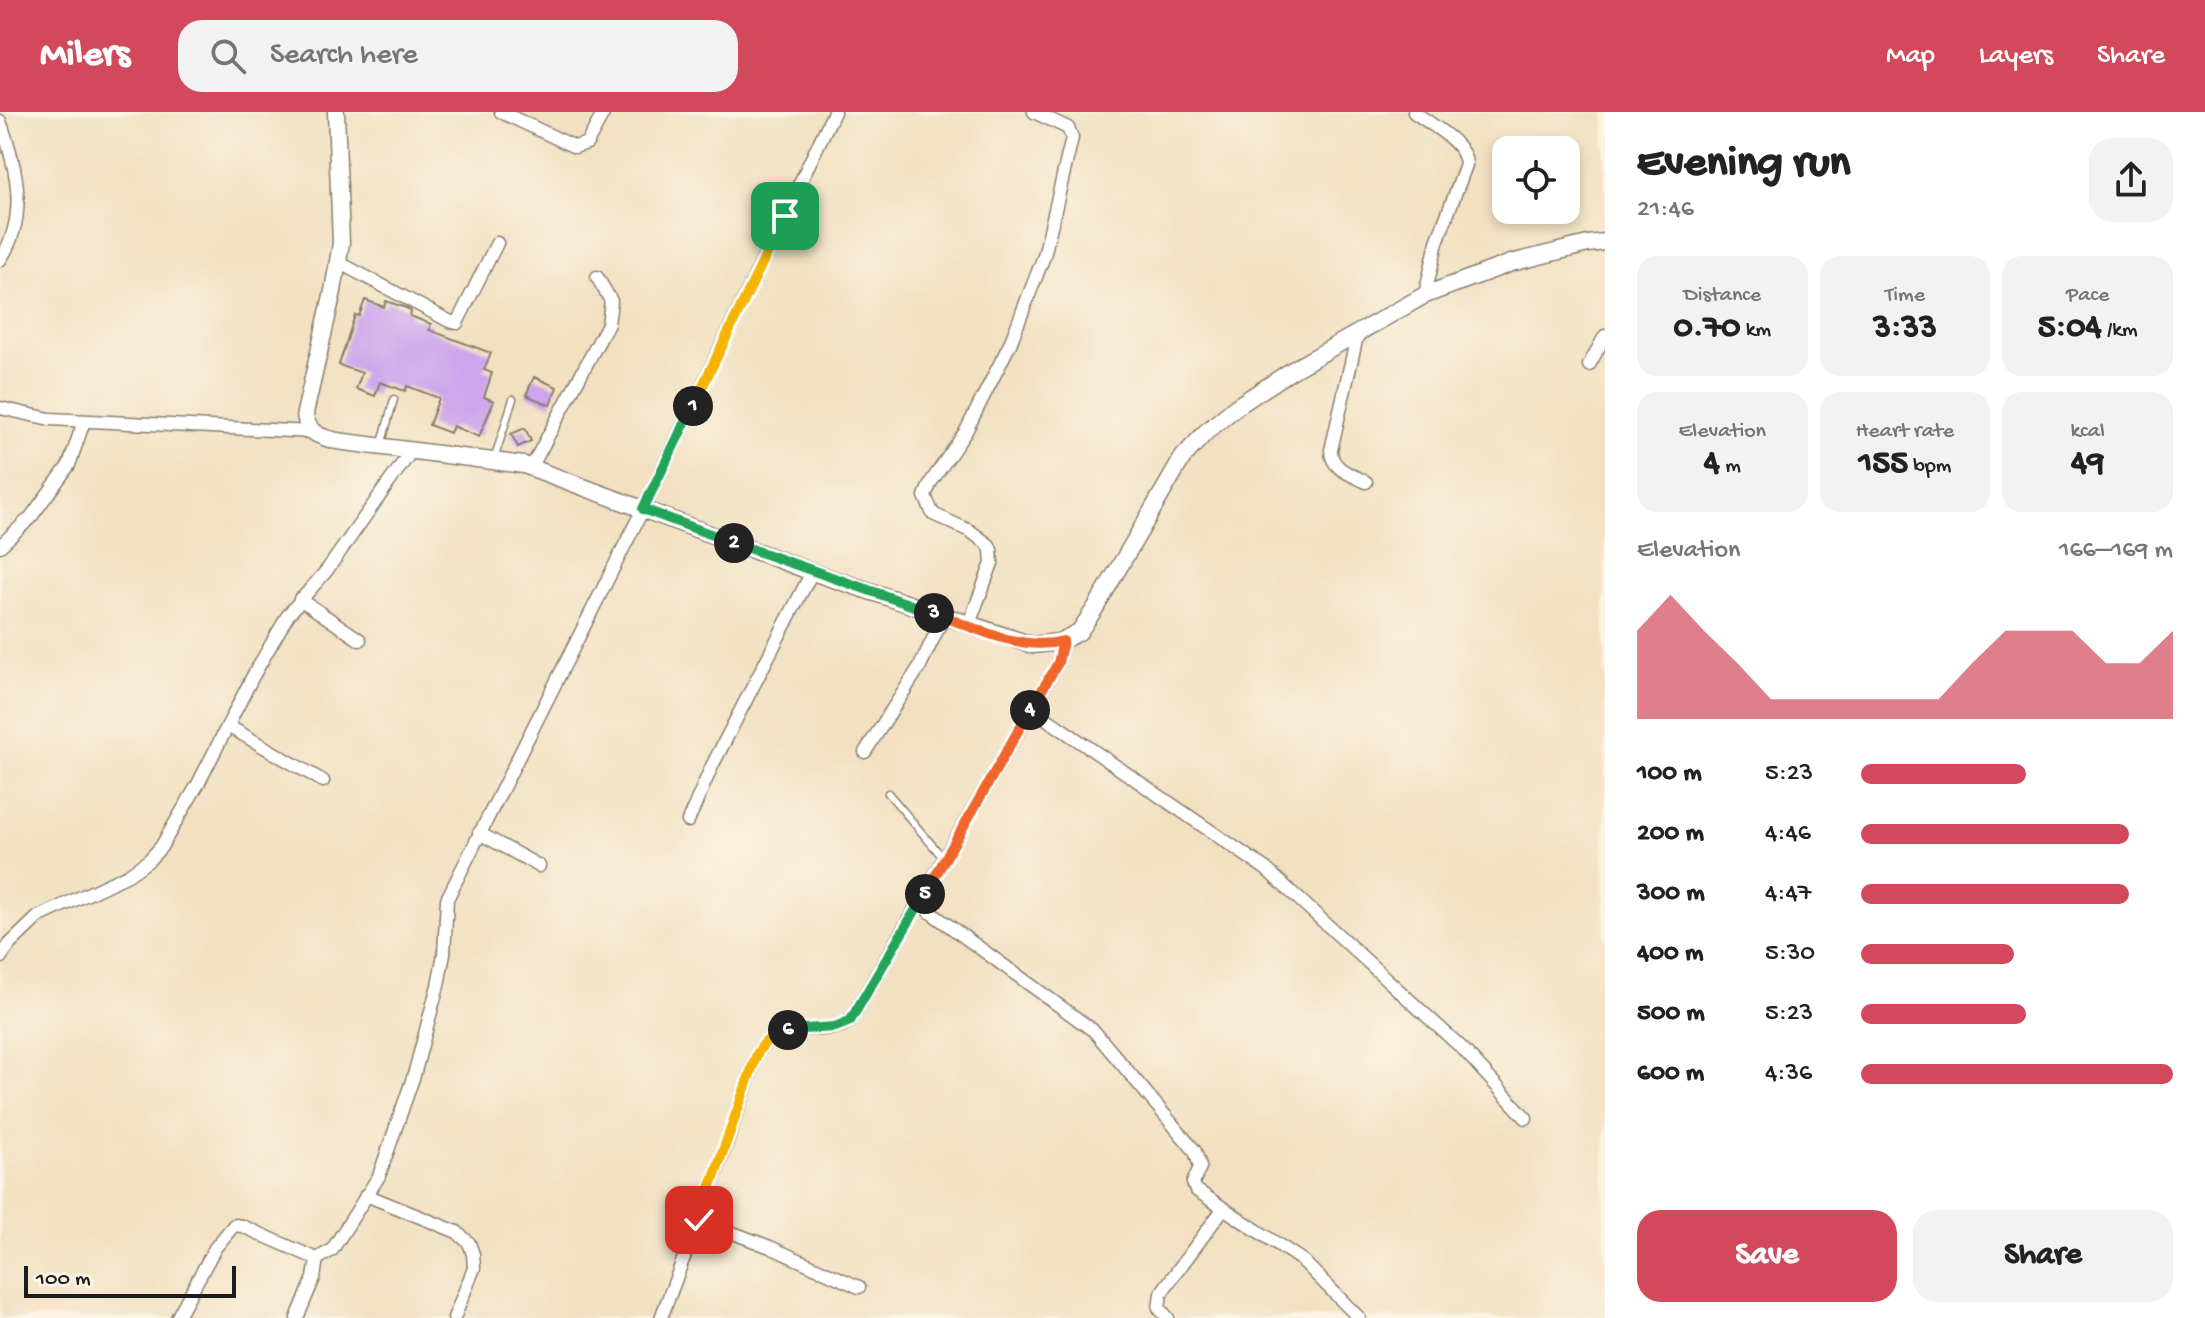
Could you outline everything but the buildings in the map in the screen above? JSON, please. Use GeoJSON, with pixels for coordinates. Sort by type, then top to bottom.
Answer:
{"type":"FeatureCollection","features":[{"type":"Feature","properties":{"kind":"street"},"geometry":{"type":"LineString","coordinates":[[312,432],[305,419],[306,407],[338,262],[341,221],[336,112]]}},
{"type":"Feature","properties":{"kind":"street"},"geometry":{"type":"LineString","coordinates":[[501,112],[575,147],[587,143],[604,112]]}},
{"type":"Feature","properties":{"kind":"street"},"geometry":{"type":"LineString","coordinates":[[317,1259],[332,1250],[379,1176],[418,1060],[442,969],[447,899],[643,509],[834,112]]}},
{"type":"Feature","properties":{"kind":"street"},"geometry":{"type":"LineString","coordinates":[[969,624],[992,563],[991,550],[970,531],[933,514],[925,496],[966,431],[1010,344],[1044,256],[1072,138],[1068,128],[1034,112]]}},
{"type":"Feature","properties":{"kind":"street"},"geometry":{"type":"LineString","coordinates":[[1414,112],[1457,145],[1466,157],[1466,165],[1437,242],[1425,295]]}},
{"type":"Feature","properties":{"kind":"street"},"geometry":{"type":"LineString","coordinates":[[0,121],[13,160],[18,192],[17,223],[11,243],[0,260]]}},
{"type":"Feature","properties":{"kind":"street"},"geometry":{"type":"LineString","coordinates":[[0,408],[42,417],[84,421],[312,432],[337,441],[494,460],[531,468],[812,572],[1032,645],[1074,637],[1092,614],[1183,457],[1206,432],[1236,407],[1294,369],[1425,295],[1511,263],[1605,242]]}},
{"type":"Feature","properties":{"kind":"street"},"geometry":{"type":"LineString","coordinates":[[338,262],[457,323],[497,243]]}},
{"type":"Feature","properties":{"kind":"street"},"geometry":{"type":"LineString","coordinates":[[531,468],[608,324],[611,301],[597,277]]}},
{"type":"Feature","properties":{"kind":"street"},"geometry":{"type":"LineString","coordinates":[[1358,332],[1331,459],[1338,468],[1366,482]]}},
{"type":"Feature","properties":{"kind":"street"},"geometry":{"type":"LineString","coordinates":[[1589,365],[1605,336]]}},
{"type":"Feature","properties":{"kind":"street"},"geometry":{"type":"LineString","coordinates":[[0,546],[31,517],[69,465],[84,421]]}},
{"type":"Feature","properties":{"kind":"street"},"geometry":{"type":"LineString","coordinates":[[0,958],[38,917],[128,875],[149,860],[178,820],[274,638],[300,599],[327,570],[412,450]]}},
{"type":"Feature","properties":{"kind":"street"},"geometry":{"type":"LineString","coordinates":[[688,821],[712,766],[812,572]]}},
{"type":"Feature","properties":{"kind":"street"},"geometry":{"type":"LineString","coordinates":[[300,599],[360,640]]}},
{"type":"Feature","properties":{"kind":"street"},"geometry":{"type":"LineString","coordinates":[[865,752],[920,666],[944,616]]}},
{"type":"Feature","properties":{"kind":"street"},"geometry":{"type":"LineString","coordinates":[[661,1318],[764,1042],[787,1030],[835,1027],[850,1021],[1058,663],[1063,641]]}},
{"type":"Feature","properties":{"kind":"street"},"geometry":{"type":"LineString","coordinates":[[1031,708],[1266,869],[1463,1049],[1526,1118]]}},
{"type":"Feature","properties":{"kind":"street"},"geometry":{"type":"LineString","coordinates":[[228,726],[323,781]]}},
{"type":"Feature","properties":{"kind":"street"},"geometry":{"type":"LineString","coordinates":[[479,833],[539,866]]}},
{"type":"Feature","properties":{"kind":"street"},"geometry":{"type":"LineString","coordinates":[[919,904],[1100,1037],[1195,1151],[1200,1167],[1193,1183],[1196,1190],[1303,1261],[1359,1318]]}},
{"type":"Feature","properties":{"kind":"street"},"geometry":{"type":"LineString","coordinates":[[366,1195],[457,1232],[469,1243],[474,1268],[454,1318]]}},
{"type":"Feature","properties":{"kind":"street"},"geometry":{"type":"LineString","coordinates":[[1168,1318],[1159,1308],[1161,1293],[1223,1209]]}},
{"type":"Feature","properties":{"kind":"street"},"geometry":{"type":"LineString","coordinates":[[699,1220],[770,1247],[859,1287]]}},
{"type":"Feature","properties":{"kind":"street"},"geometry":{"type":"LineString","coordinates":[[177,1318],[215,1248],[234,1225],[317,1259]]}},
{"type":"Feature","properties":{"kind":"street"},"geometry":{"type":"LineString","coordinates":[[297,1318],[314,1278],[317,1259]]}},
{"type":"Feature","properties":{"kind":"lane"},"geometry":{"type":"LineString","coordinates":[[381,446],[394,399]]}},
{"type":"Feature","properties":{"kind":"lane"},"geometry":{"type":"LineString","coordinates":[[494,460],[513,399]]}},
{"type":"Feature","properties":{"kind":"lane"},"geometry":{"type":"LineString","coordinates":[[888,793],[945,860]]}},
{"type":"Feature","properties":{"kind":"route"},"geometry":{"type":"LineString","coordinates":[[699,1220],[757,1054],[764,1042],[787,1030],[843,1026],[850,1021],[1058,663],[1063,641],[1047,645],[1019,642],[812,572],[643,509],[785,216]]}}]}
